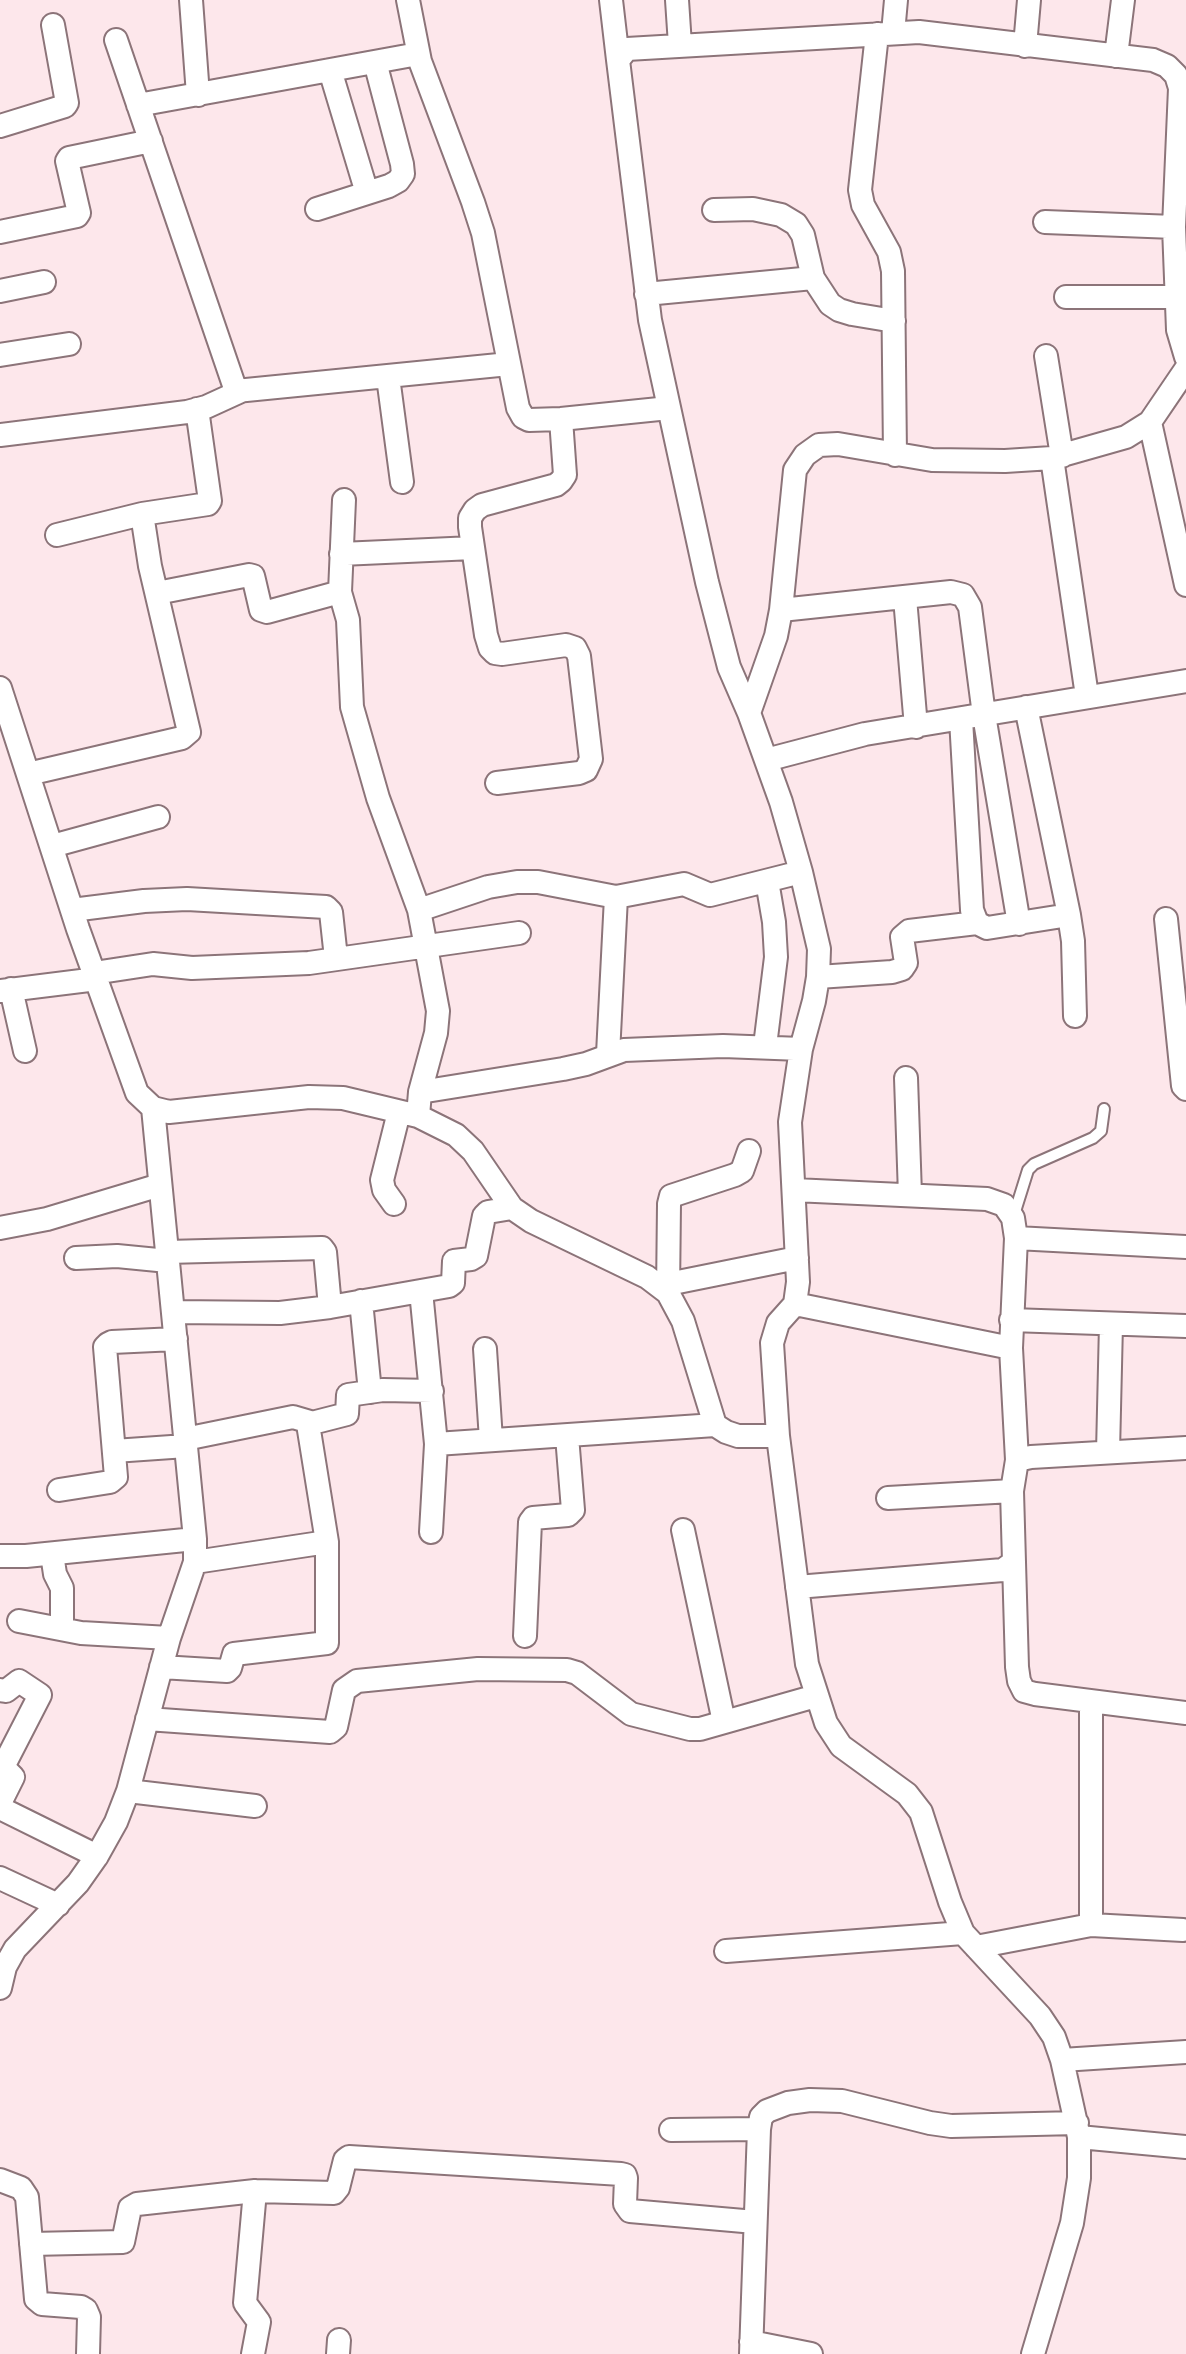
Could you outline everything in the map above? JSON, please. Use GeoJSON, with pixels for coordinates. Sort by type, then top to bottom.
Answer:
{"type":"FeatureCollection","features":[{"type":"Feature","properties":{"kind":"street"},"geometry":{"type":"LineString","coordinates":[[191,0],[198,95]]}},
{"type":"Feature","properties":{"kind":"street"},"geometry":{"type":"LineString","coordinates":[[408,0],[418,54],[477,212],[518,408],[522,417],[529,420],[561,419],[669,408]]}},
{"type":"Feature","properties":{"kind":"street"},"geometry":{"type":"LineString","coordinates":[[610,0],[646,294],[669,408],[718,629],[729,667],[766,759],[801,872],[819,949],[814,1001],[801,1049],[790,1122],[798,1282],[795,1304],[778,1323],[772,1343],[778,1436],[807,1664],[826,1723],[841,1746],[899,1787],[921,1812],[950,1902],[969,1940],[1040,2016],[1054,2037],[1062,2060],[1078,2131],[1079,2178],[1072,2223],[1033,2354]]}},
{"type":"Feature","properties":{"kind":"street"},"geometry":{"type":"LineString","coordinates":[[677,0],[680,45]]}},
{"type":"Feature","properties":{"kind":"street"},"geometry":{"type":"LineString","coordinates":[[895,455],[893,271],[889,252],[863,205],[860,190],[885,33],[896,0]]}},
{"type":"Feature","properties":{"kind":"street"},"geometry":{"type":"LineString","coordinates":[[1025,46],[1029,0]]}},
{"type":"Feature","properties":{"kind":"street"},"geometry":{"type":"LineString","coordinates":[[1116,56],[1123,0]]}},
{"type":"Feature","properties":{"kind":"street"},"geometry":{"type":"LineString","coordinates":[[0,126],[65,106],[67,103],[53,25]]}},
{"type":"Feature","properties":{"kind":"street"},"geometry":{"type":"LineString","coordinates":[[618,60],[627,49],[919,32],[1153,60],[1167,66],[1176,75],[1180,88],[1174,227],[1178,330],[1186,357]]}},
{"type":"Feature","properties":{"kind":"street"},"geometry":{"type":"LineString","coordinates":[[116,40],[234,388],[241,391]]}},
{"type":"Feature","properties":{"kind":"street"},"geometry":{"type":"LineString","coordinates":[[138,105],[418,54]]}},
{"type":"Feature","properties":{"kind":"street"},"geometry":{"type":"LineString","coordinates":[[317,209],[389,186],[398,181],[403,174],[375,62]]}},
{"type":"Feature","properties":{"kind":"street"},"geometry":{"type":"LineString","coordinates":[[330,70],[367,193]]}},
{"type":"Feature","properties":{"kind":"street"},"geometry":{"type":"LineString","coordinates":[[0,232],[77,216],[79,213],[67,161],[69,158],[151,141]]}},
{"type":"Feature","properties":{"kind":"street"},"geometry":{"type":"LineString","coordinates":[[714,210],[753,209],[781,215],[796,224],[803,235],[813,278],[820,292],[830,304],[839,310],[894,321]]}},
{"type":"Feature","properties":{"kind":"street"},"geometry":{"type":"LineString","coordinates":[[1045,222],[1174,227]]}},
{"type":"Feature","properties":{"kind":"street"},"geometry":{"type":"LineString","coordinates":[[646,294],[813,278]]}},
{"type":"Feature","properties":{"kind":"street"},"geometry":{"type":"LineString","coordinates":[[0,291],[44,282]]}},
{"type":"Feature","properties":{"kind":"street"},"geometry":{"type":"LineString","coordinates":[[1066,297],[1176,297]]}},
{"type":"Feature","properties":{"kind":"street"},"geometry":{"type":"LineString","coordinates":[[0,355],[69,344]]}},
{"type":"Feature","properties":{"kind":"street"},"geometry":{"type":"LineString","coordinates":[[1046,356],[1088,696]]}},
{"type":"Feature","properties":{"kind":"street"},"geometry":{"type":"LineString","coordinates":[[0,435],[197,409],[241,391],[509,364]]}},
{"type":"Feature","properties":{"kind":"street"},"geometry":{"type":"LineString","coordinates":[[749,713],[776,636],[781,610],[795,470],[805,455],[819,445],[838,444],[895,455],[966,461],[1057,457],[1126,437],[1150,422],[1186,369]]}},
{"type":"Feature","properties":{"kind":"street"},"geometry":{"type":"LineString","coordinates":[[388,377],[402,482]]}},
{"type":"Feature","properties":{"kind":"street"},"geometry":{"type":"LineString","coordinates":[[57,535],[142,514],[203,506],[210,501],[197,409]]}},
{"type":"Feature","properties":{"kind":"street"},"geometry":{"type":"LineString","coordinates":[[497,783],[579,773],[586,770],[591,759],[579,656],[575,648],[567,645],[502,654],[495,653],[490,648],[470,527],[471,518],[482,505],[556,485],[561,481],[565,475],[561,419]]}},
{"type":"Feature","properties":{"kind":"street"},"geometry":{"type":"LineString","coordinates":[[1150,422],[1186,585]]}},
{"type":"Feature","properties":{"kind":"street"},"geometry":{"type":"LineString","coordinates":[[344,500],[340,592],[348,620],[352,707],[378,798],[419,909],[438,1011],[436,1033],[420,1092],[382,1180],[384,1190],[394,1204]]}},
{"type":"Feature","properties":{"kind":"street"},"geometry":{"type":"LineString","coordinates":[[28,774],[182,738],[189,732],[142,514]]}},
{"type":"Feature","properties":{"kind":"street"},"geometry":{"type":"LineString","coordinates":[[341,554],[474,548]]}},
{"type":"Feature","properties":{"kind":"street"},"geometry":{"type":"LineString","coordinates":[[157,592],[249,575],[253,576],[261,610],[267,612],[340,592]]}},
{"type":"Feature","properties":{"kind":"street"},"geometry":{"type":"LineString","coordinates":[[781,610],[951,592],[963,595],[970,607],[984,714],[1019,924]]}},
{"type":"Feature","properties":{"kind":"street"},"geometry":{"type":"LineString","coordinates":[[905,598],[916,727]]}},
{"type":"Feature","properties":{"kind":"street"},"geometry":{"type":"LineString","coordinates":[[766,759],[842,738],[1186,681]]}},
{"type":"Feature","properties":{"kind":"street"},"geometry":{"type":"LineString","coordinates":[[0,688],[72,910],[137,1093],[153,1108],[169,1112],[309,1097],[343,1098],[409,1114],[456,1135],[473,1150],[512,1208],[531,1221],[668,1288],[797,1258]]}},
{"type":"Feature","properties":{"kind":"street"},"geometry":{"type":"LineString","coordinates":[[1026,707],[1069,915],[1073,941],[1075,1016]]}},
{"type":"Feature","properties":{"kind":"street"},"geometry":{"type":"LineString","coordinates":[[960,719],[972,910],[977,923]]}},
{"type":"Feature","properties":{"kind":"street"},"geometry":{"type":"LineString","coordinates":[[52,846],[158,817]]}},
{"type":"Feature","properties":{"kind":"street"},"geometry":{"type":"LineString","coordinates":[[419,909],[488,887],[517,882],[538,882],[616,897],[684,884],[710,895],[801,872]]}},
{"type":"Feature","properties":{"kind":"street"},"geometry":{"type":"LineString","coordinates":[[765,1047],[776,957],[774,922],[767,881]]}},
{"type":"Feature","properties":{"kind":"street"},"geometry":{"type":"LineString","coordinates":[[608,1054],[616,897]]}},
{"type":"Feature","properties":{"kind":"street"},"geometry":{"type":"LineString","coordinates":[[72,910],[144,901],[187,899],[326,907],[331,912],[336,958]]}},
{"type":"Feature","properties":{"kind":"street"},"geometry":{"type":"LineString","coordinates":[[818,977],[892,972],[902,969],[906,963],[902,937],[909,931],[977,923],[987,928],[1069,915]]}},
{"type":"Feature","properties":{"kind":"street"},"geometry":{"type":"LineString","coordinates":[[1166,919],[1183,1086],[1186,1089]]}},
{"type":"Feature","properties":{"kind":"street"},"geometry":{"type":"LineString","coordinates":[[26,1051],[5,990],[153,964],[192,968],[309,963],[519,933]]}},
{"type":"Feature","properties":{"kind":"street"},"geometry":{"type":"LineString","coordinates":[[420,1092],[563,1069],[586,1064],[624,1050],[765,1047],[801,1049]]}},
{"type":"Feature","properties":{"kind":"street"},"geometry":{"type":"LineString","coordinates":[[906,1078],[910,1195]]}},
{"type":"Feature","properties":{"kind":"street"},"geometry":{"type":"LineString","coordinates":[[2,1973],[15,1949],[78,1883],[97,1856],[116,1822],[128,1791],[169,1638],[195,1562],[195,1539],[153,1108]]}},
{"type":"Feature","properties":{"kind":"street"},"geometry":{"type":"LineString","coordinates":[[715,1425],[683,1321],[668,1288],[669,1204],[671,1196],[735,1175],[741,1171],[749,1151]]}},
{"type":"Feature","properties":{"kind":"street"},"geometry":{"type":"LineString","coordinates":[[0,1228],[47,1220],[160,1185]]}},
{"type":"Feature","properties":{"kind":"street"},"geometry":{"type":"LineString","coordinates":[[794,1190],[987,1199],[1004,1205],[1014,1228],[1011,1348],[1017,1460],[1012,1491],[1019,1681],[1024,1691],[1186,1713]]}},
{"type":"Feature","properties":{"kind":"street"},"geometry":{"type":"LineString","coordinates":[[173,1312],[280,1312],[330,1307],[452,1286],[454,1261],[471,1259],[476,1256],[484,1216],[488,1212],[512,1208]]}},
{"type":"Feature","properties":{"kind":"street"},"geometry":{"type":"LineString","coordinates":[[1014,1228],[1186,1247]]}},
{"type":"Feature","properties":{"kind":"street"},"geometry":{"type":"LineString","coordinates":[[76,1258],[167,1257],[322,1248],[325,1252],[330,1307]]}},
{"type":"Feature","properties":{"kind":"street"},"geometry":{"type":"LineString","coordinates":[[421,1291],[436,1444],[431,1532]]}},
{"type":"Feature","properties":{"kind":"street"},"geometry":{"type":"LineString","coordinates":[[361,1301],[370,1392]]}},
{"type":"Feature","properties":{"kind":"street"},"geometry":{"type":"LineString","coordinates":[[795,1304],[1011,1348]]}},
{"type":"Feature","properties":{"kind":"street"},"geometry":{"type":"LineString","coordinates":[[1011,1320],[1186,1326]]}},
{"type":"Feature","properties":{"kind":"street"},"geometry":{"type":"LineString","coordinates":[[1108,1452],[1111,1323]]}},
{"type":"Feature","properties":{"kind":"street"},"geometry":{"type":"LineString","coordinates":[[59,1490],[114,1480],[116,1477],[105,1347],[112,1342],[176,1339]]}},
{"type":"Feature","properties":{"kind":"street"},"geometry":{"type":"LineString","coordinates":[[485,1348],[491,1440]]}},
{"type":"Feature","properties":{"kind":"street"},"geometry":{"type":"LineString","coordinates":[[114,1450],[185,1443],[293,1418],[310,1422],[345,1415],[348,1412],[348,1395],[370,1392],[432,1391]]}},
{"type":"Feature","properties":{"kind":"street"},"geometry":{"type":"LineString","coordinates":[[161,1667],[226,1671],[230,1668],[234,1654],[327,1643],[327,1542],[308,1426],[310,1422]]}},
{"type":"Feature","properties":{"kind":"street"},"geometry":{"type":"LineString","coordinates":[[436,1444],[715,1425],[738,1436],[778,1436]]}},
{"type":"Feature","properties":{"kind":"street"},"geometry":{"type":"LineString","coordinates":[[525,1636],[530,1522],[533,1518],[568,1515],[573,1510],[567,1436]]}},
{"type":"Feature","properties":{"kind":"street"},"geometry":{"type":"LineString","coordinates":[[1017,1460],[1031,1457],[1186,1448]]}},
{"type":"Feature","properties":{"kind":"street"},"geometry":{"type":"LineString","coordinates":[[888,1498],[1012,1491]]}},
{"type":"Feature","properties":{"kind":"street"},"geometry":{"type":"LineString","coordinates":[[683,1530],[724,1722]]}},
{"type":"Feature","properties":{"kind":"street"},"geometry":{"type":"LineString","coordinates":[[0,1556],[52,1554],[195,1539]]}},
{"type":"Feature","properties":{"kind":"street"},"geometry":{"type":"LineString","coordinates":[[195,1562],[327,1542]]}},
{"type":"Feature","properties":{"kind":"street"},"geometry":{"type":"LineString","coordinates":[[52,1554],[55,1574],[62,1588],[62,1629]]}},
{"type":"Feature","properties":{"kind":"street"},"geometry":{"type":"LineString","coordinates":[[797,1587],[986,1572],[1003,1570],[1014,1562]]}},
{"type":"Feature","properties":{"kind":"street"},"geometry":{"type":"LineString","coordinates":[[19,1622],[115,1636],[169,1638]]}},
{"type":"Feature","properties":{"kind":"street"},"geometry":{"type":"LineString","coordinates":[[147,1719],[330,1732],[336,1727],[344,1690],[357,1681],[478,1669],[577,1673],[631,1714],[690,1730],[816,1696]]}},
{"type":"Feature","properties":{"kind":"street"},"geometry":{"type":"LineString","coordinates":[[0,1690],[6,1691],[19,1681],[40,1695],[4,1765],[13,1777],[1,1806],[4,1810],[97,1856]]}},
{"type":"Feature","properties":{"kind":"street"},"geometry":{"type":"LineString","coordinates":[[1091,1701],[1091,1925]]}},
{"type":"Feature","properties":{"kind":"street"},"geometry":{"type":"LineString","coordinates":[[128,1791],[255,1806]]}},
{"type":"Feature","properties":{"kind":"street"},"geometry":{"type":"LineString","coordinates":[[0,1878],[58,1905]]}},
{"type":"Feature","properties":{"kind":"street"},"geometry":{"type":"LineString","coordinates":[[726,1951],[969,1940],[1091,1925],[1183,1930]]}},
{"type":"Feature","properties":{"kind":"street"},"geometry":{"type":"LineString","coordinates":[[1062,2060],[1186,2052]]}},
{"type":"Feature","properties":{"kind":"street"},"geometry":{"type":"LineString","coordinates":[[811,2354],[751,2348],[759,2129],[761,2116],[766,2111],[788,2103],[810,2100],[842,2101],[951,2126],[1078,2131],[1186,2147]]}},
{"type":"Feature","properties":{"kind":"street"},"geometry":{"type":"LineString","coordinates":[[671,2130],[759,2129]]}},
{"type":"Feature","properties":{"kind":"street"},"geometry":{"type":"LineString","coordinates":[[31,2244],[119,2244],[125,2240],[130,2208],[133,2205],[255,2191],[329,2194],[338,2188],[345,2160],[349,2157],[621,2174],[626,2178],[625,2204],[630,2211],[755,2222]]}},
{"type":"Feature","properties":{"kind":"street"},"geometry":{"type":"LineString","coordinates":[[2,2182],[21,2188],[27,2197],[36,2299],[42,2304],[81,2307],[86,2310],[89,2317],[88,2354]]}},
{"type":"Feature","properties":{"kind":"street"},"geometry":{"type":"LineString","coordinates":[[252,2354],[259,2322],[245,2303],[255,2191]]}},
{"type":"Feature","properties":{"kind":"lane"},"geometry":{"type":"LineString","coordinates":[[1014,1228],[1028,1170],[1034,1164],[1093,1138],[1101,1131],[1104,1109]]}}]}
